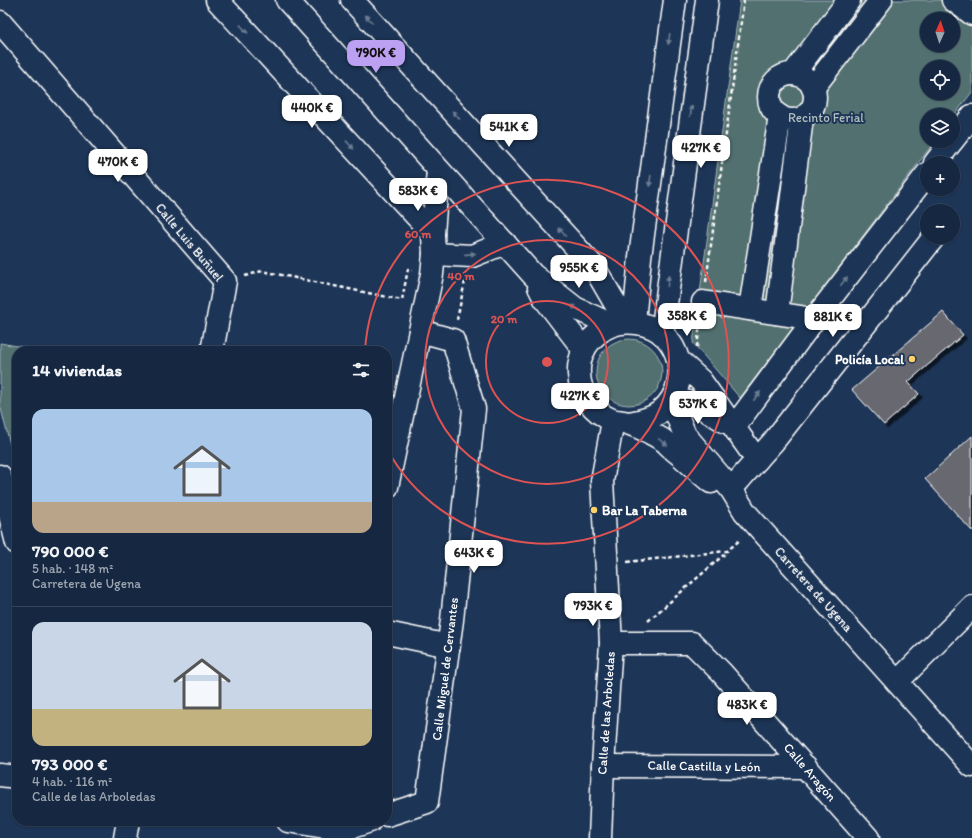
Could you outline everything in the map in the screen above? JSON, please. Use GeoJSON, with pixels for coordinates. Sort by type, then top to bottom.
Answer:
{"type":"FeatureCollection","features":[{"type":"Feature","properties":{"kind":"street"},"geometry":{"type":"LineString","coordinates":[[217,0],[433,254],[472,256],[505,243]]}},
{"type":"Feature","properties":{"kind":"street"},"geometry":{"type":"LineString","coordinates":[[287,0],[533,275],[575,308],[622,323],[648,325],[662,334],[686,367],[701,380],[757,460]]}},
{"type":"Feature","properties":{"kind":"street"},"geometry":{"type":"LineString","coordinates":[[352,0],[594,267],[619,310],[622,323]]}},
{"type":"Feature","properties":{"kind":"street"},"geometry":{"type":"LineString","coordinates":[[622,323],[641,250],[675,0]]}},
{"type":"Feature","properties":{"kind":"street"},"geometry":{"type":"LineString","coordinates":[[662,334],[707,0]]}},
{"type":"Feature","properties":{"kind":"street"},"geometry":{"type":"LineString","coordinates":[[792,74],[849,0]]}},
{"type":"Feature","properties":{"kind":"street"},"geometry":{"type":"LineString","coordinates":[[813,88],[881,0]]}},
{"type":"Feature","properties":{"kind":"street"},"geometry":{"type":"LineString","coordinates":[[954,0],[972,14]]}},
{"type":"Feature","properties":{"kind":"street","name":"Calle Luis Buñuel"},"geometry":{"type":"LineString","coordinates":[[0,22],[225,281],[213,346]]}},
{"type":"Feature","properties":{"kind":"street"},"geometry":{"type":"LineString","coordinates":[[792,74],[806,79],[813,88],[815,100],[809,114],[795,120],[787,120],[774,112],[769,98],[773,84],[778,79],[785,75],[792,74]]}},
{"type":"Feature","properties":{"kind":"street"},"geometry":{"type":"LineString","coordinates":[[750,309],[780,116]]}},
{"type":"Feature","properties":{"kind":"street"},"geometry":{"type":"LineString","coordinates":[[960,132],[972,116]]}},
{"type":"Feature","properties":{"kind":"street"},"geometry":{"type":"LineString","coordinates":[[777,313],[802,118]]}},
{"type":"Feature","properties":{"kind":"street"},"geometry":{"type":"LineString","coordinates":[[941,156],[947,148]]}},
{"type":"Feature","properties":{"kind":"street"},"geometry":{"type":"LineString","coordinates":[[392,463],[420,331],[433,254],[438,170]]}},
{"type":"Feature","properties":{"kind":"street"},"geometry":{"type":"LineString","coordinates":[[734,427],[816,317],[920,183]]}},
{"type":"Feature","properties":{"kind":"street"},"geometry":{"type":"LineString","coordinates":[[731,489],[773,442],[929,244]]}},
{"type":"Feature","properties":{"kind":"street"},"geometry":{"type":"LineString","coordinates":[[533,275],[545,299],[584,350]]}},
{"type":"Feature","properties":{"kind":"street"},"geometry":{"type":"LineString","coordinates":[[703,302],[801,317]]}},
{"type":"Feature","properties":{"kind":"street"},"geometry":{"type":"LineString","coordinates":[[622,323],[600,331],[591,339],[584,350],[579,366],[580,384],[586,400],[598,412],[663,440],[751,519]]}},
{"type":"Feature","properties":{"kind":"street"},"geometry":{"type":"LineString","coordinates":[[420,331],[453,340]]}},
{"type":"Feature","properties":{"kind":"street","name":"Calle Miguel de Cervantes"},"geometry":{"type":"LineString","coordinates":[[392,813],[427,802],[448,646],[474,409],[453,340]]}},
{"type":"Feature","properties":{"kind":"street"},"geometry":{"type":"LineString","coordinates":[[621,422],[646,420],[660,413],[672,400],[677,390],[680,377],[686,367]]}},
{"type":"Feature","properties":{"kind":"street"},"geometry":{"type":"LineString","coordinates":[[672,400],[694,403],[734,427]]}},
{"type":"Feature","properties":{"kind":"street","name":"Carretera de Ugena"},"geometry":{"type":"LineString","coordinates":[[672,400],[685,435],[731,489],[751,519],[972,766]]}},
{"type":"Feature","properties":{"kind":"street","name":"Calle de las Arboledas"},"geometry":{"type":"LineString","coordinates":[[600,838],[602,766],[611,643],[602,481],[621,422]]}},
{"type":"Feature","properties":{"kind":"street"},"geometry":{"type":"LineString","coordinates":[[0,476],[12,523]]}},
{"type":"Feature","properties":{"kind":"street"},"geometry":{"type":"LineString","coordinates":[[897,682],[972,608]]}},
{"type":"Feature","properties":{"kind":"street"},"geometry":{"type":"LineString","coordinates":[[392,634],[448,646]]}},
{"type":"Feature","properties":{"kind":"street","name":"Calle Aragón"},"geometry":{"type":"LineString","coordinates":[[611,643],[692,643],[722,672],[868,838]]}},
{"type":"Feature","properties":{"kind":"street","name":"Calle Castilla y León"},"geometry":{"type":"LineString","coordinates":[[602,766],[806,767]]}},
{"type":"Feature","properties":{"kind":"street"},"geometry":{"type":"LineString","coordinates":[[0,774],[12,776]]}},
{"type":"Feature","properties":{"kind":"street"},"geometry":{"type":"LineString","coordinates":[[125,838],[127,826]]}},
{"type":"Feature","properties":{"kind":"street"},"geometry":{"type":"LineString","coordinates":[[318,828],[343,830],[355,826]]}},
{"type":"Feature","properties":{"kind":"path"},"geometry":{"type":"LineString","coordinates":[[686,367],[703,302],[744,0]]}},
{"type":"Feature","properties":{"kind":"path"},"geometry":{"type":"LineString","coordinates":[[225,281],[262,271],[402,300],[408,269],[433,254],[464,281],[453,340]]}},
{"type":"Feature","properties":{"kind":"path"},"geometry":{"type":"LineString","coordinates":[[635,643],[637,630],[727,552],[751,519]]}},
{"type":"Feature","properties":{"kind":"path"},"geometry":{"type":"LineString","coordinates":[[606,564],[727,552]]}},
{"type":"Feature","properties":{"kind":"green space","name":"Recinto Ferial"},"geometry":{"type":"Polygon","coordinates":[[[740,0],[972,0],[972,92],[960,108],[920,108],[920,148],[930,148],[924,156],[920,156],[920,161],[740,398],[693,343],[740,0]]]}},
{"type":"Feature","properties":{"kind":"green space"},"geometry":{"type":"Polygon","coordinates":[[[622,339],[636,339],[648,344],[657,353],[662,365],[660,385],[653,396],[636,405],[622,405],[610,400],[601,391],[596,379],[596,365],[601,353],[610,344],[622,339]]]}},
{"type":"Feature","properties":{"kind":"green space"},"geometry":{"type":"Polygon","coordinates":[[[0,343],[17,346],[12,346],[12,452],[0,405],[0,343]]]}},
{"type":"Feature","properties":{"kind":"building","name":"Policía Local"},"geometry":{"type":"Polygon","coordinates":[[[943,312],[963,335],[908,382],[919,394],[884,425],[852,390],[943,312]]]}},
{"type":"Feature","properties":{"kind":"building"},"geometry":{"type":"Polygon","coordinates":[[[972,436],[972,531],[925,479],[972,436]]]}},
{"type":"Feature","properties":{"kind":"place","name":"Policía Local"},"geometry":{"type":"Point","coordinates":[912,359]}},
{"type":"Feature","properties":{"kind":"place","name":"Bar La Taberna"},"geometry":{"type":"Point","coordinates":[594,510]}}]}
